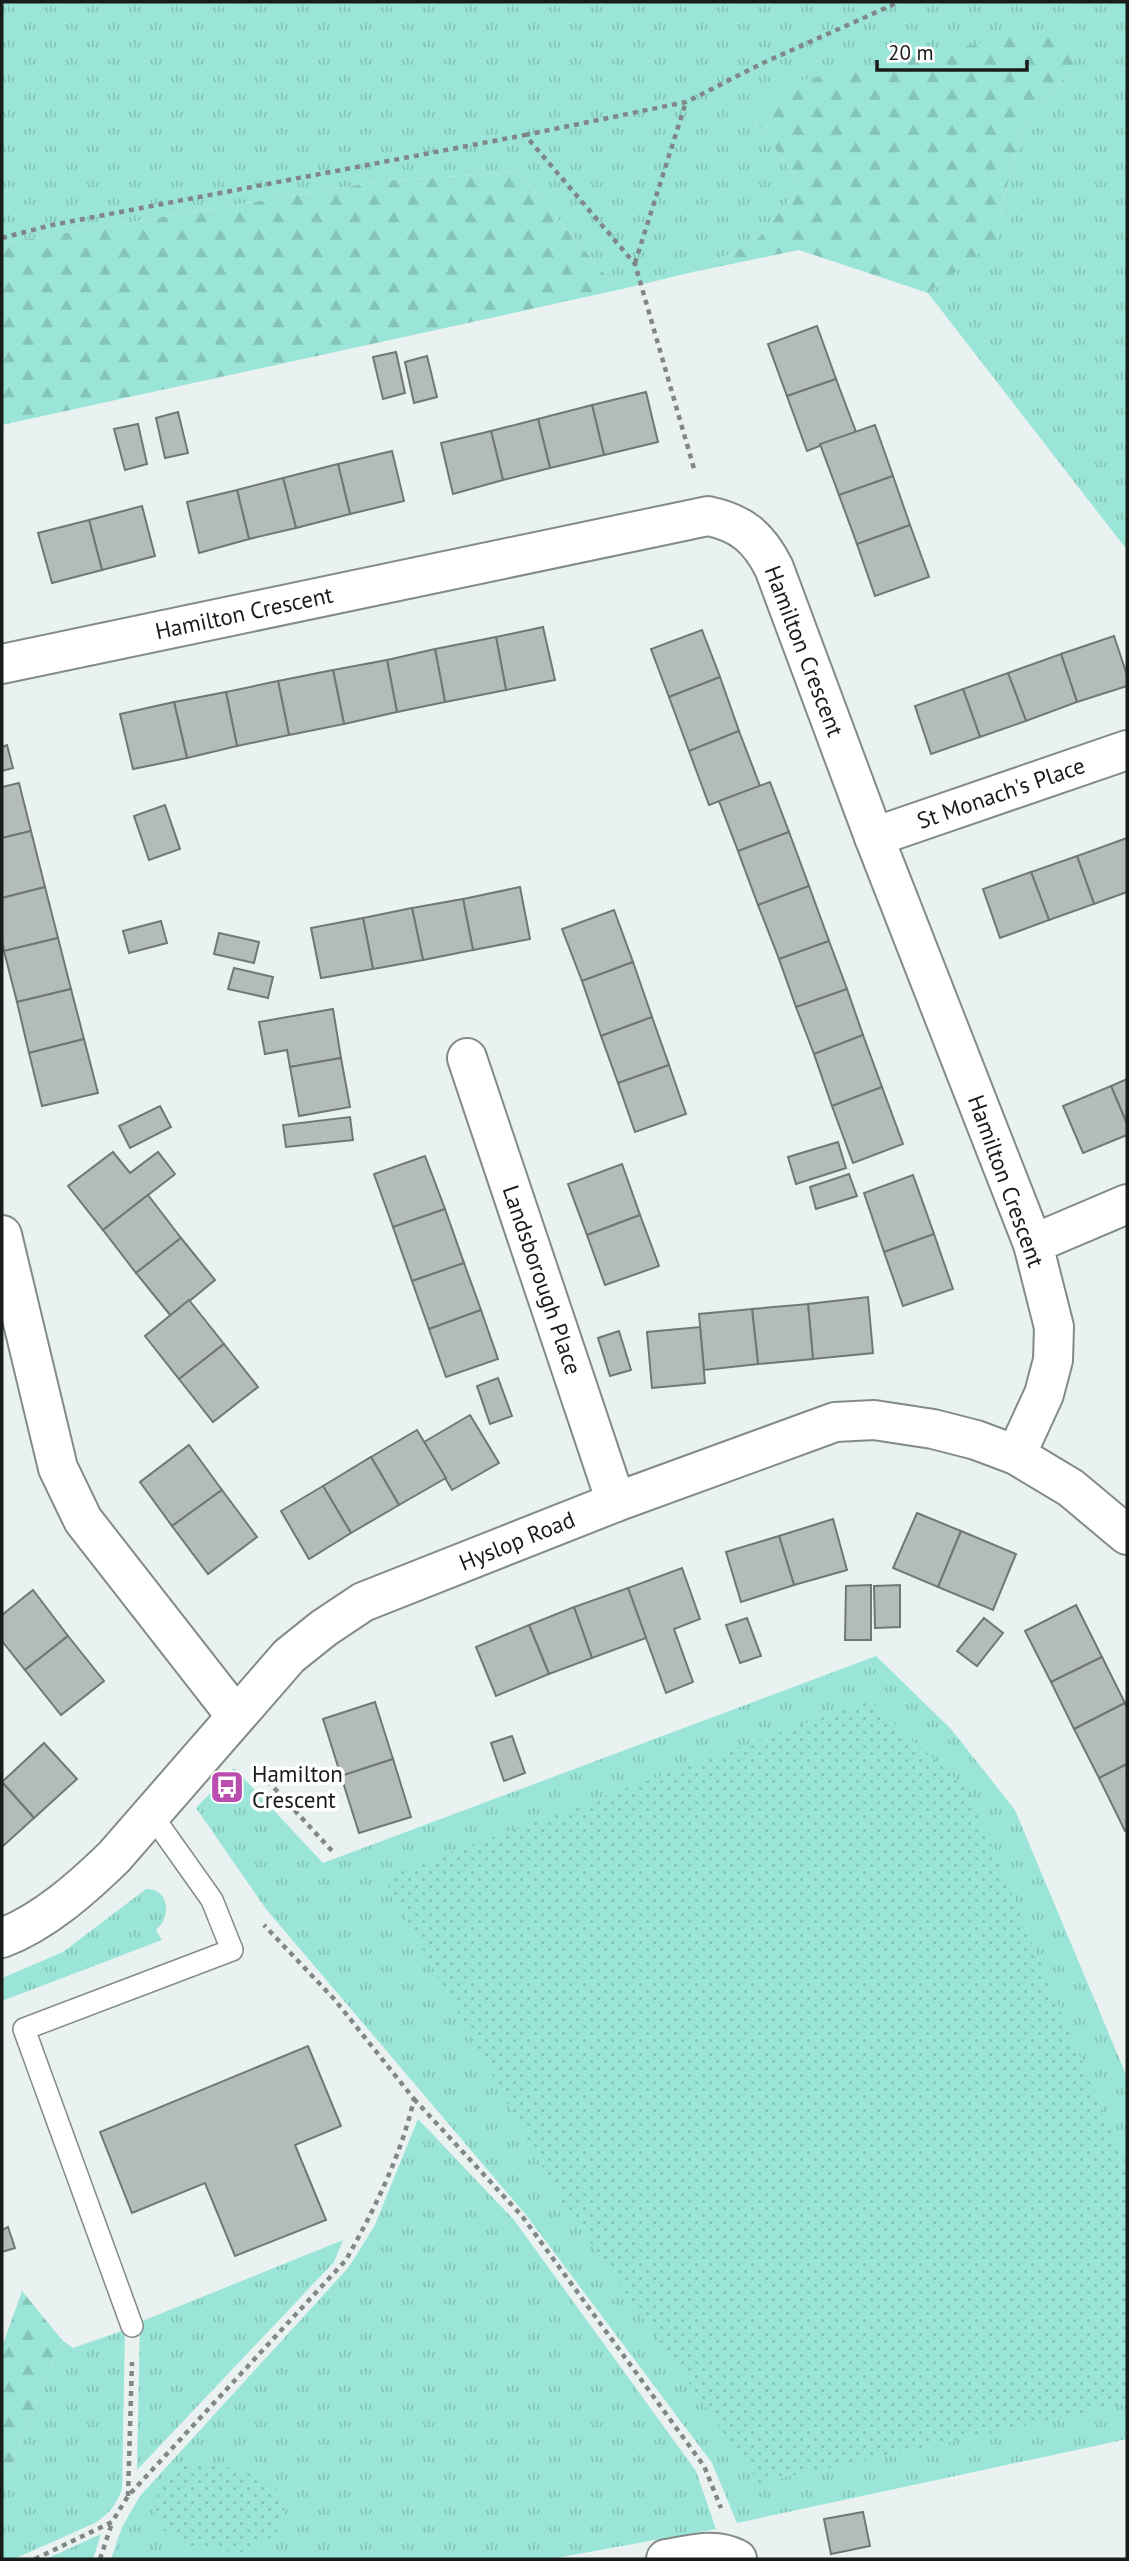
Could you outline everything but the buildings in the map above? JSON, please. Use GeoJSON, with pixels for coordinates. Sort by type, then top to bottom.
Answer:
{"type":"FeatureCollection","features":[{"type":"Feature","properties":{"kind":"street","name":"Hamilton Crescent"},"geometry":{"type":"LineString","coordinates":[[2,664],[708,516],[729,520],[739,527],[764,549],[769,559],[1033,1244],[1054,1327],[1053,1360],[1044,1394],[1016,1455]]}},
{"type":"Feature","properties":{"kind":"street","name":"St Monach's Place"},"geometry":{"type":"LineString","coordinates":[[874,836],[1127,750]]}},
{"type":"Feature","properties":{"kind":"street","name":"Landsborough Place"},"geometry":{"type":"LineString","coordinates":[[467,1058],[617,1502]]}},
{"type":"Feature","properties":{"kind":"street"},"geometry":{"type":"LineString","coordinates":[[1033,1244],[1127,1204]]}},
{"type":"Feature","properties":{"kind":"street"},"geometry":{"type":"LineString","coordinates":[[2,1235],[58,1468],[83,1520],[230,1724]]}},
{"type":"Feature","properties":{"kind":"street","name":"Hyslop Road"},"geometry":{"type":"LineString","coordinates":[[2,1938],[50,1910],[85,1885],[114,1857],[289,1656],[363,1602],[617,1502],[835,1422],[874,1420],[933,1429],[976,1440],[1016,1455],[1071,1488],[1127,1535]]}},
{"type":"Feature","properties":{"kind":"street"},"geometry":{"type":"LineString","coordinates":[[666,2559],[710,2551],[732,2557]]}},
{"type":"Feature","properties":{"kind":"lane"},"geometry":{"type":"LineString","coordinates":[[132,2326],[24,2029],[232,1950],[212,1900],[151,1814]]}},
{"type":"Feature","properties":{"kind":"path"},"geometry":{"type":"LineString","coordinates":[[2,238],[65,223],[686,102],[763,63],[899,2]]}},
{"type":"Feature","properties":{"kind":"path"},"geometry":{"type":"LineString","coordinates":[[635,264],[686,102]]}},
{"type":"Feature","properties":{"kind":"path"},"geometry":{"type":"LineString","coordinates":[[525,135],[635,264],[708,516]]}},
{"type":"Feature","properties":{"kind":"path"},"geometry":{"type":"LineString","coordinates":[[230,1724],[333,1852]]}},
{"type":"Feature","properties":{"kind":"path"},"geometry":{"type":"LineString","coordinates":[[256,1916],[335,2000],[414,2099],[522,2216],[704,2466],[720,2507],[732,2557]]}},
{"type":"Feature","properties":{"kind":"path"},"geometry":{"type":"LineString","coordinates":[[100,2559],[112,2522],[128,2497],[346,2260],[368,2220],[388,2174],[408,2124],[414,2099]]}},
{"type":"Feature","properties":{"kind":"path"},"geometry":{"type":"LineString","coordinates":[[128,2497],[132,2326]]}},
{"type":"Feature","properties":{"kind":"path"},"geometry":{"type":"LineString","coordinates":[[35,2559],[112,2522]]}},
{"type":"Feature","properties":{"kind":"green space"},"geometry":{"type":"Polygon","coordinates":[[[2,2],[1127,2],[1127,550],[928,293],[998,238],[1002,206],[1022,129],[1069,72],[754,118],[801,186],[756,241],[693,272],[618,290],[518,172],[383,181],[2,243],[2,2]]]}},
{"type":"Feature","properties":{"kind":"green space"},"geometry":{"type":"Polygon","coordinates":[[[1053,28],[1083,42],[1069,72],[1022,129],[1002,206],[998,239],[928,293],[799,250],[693,272],[756,241],[801,186],[754,118],[773,86],[1053,28]]]}},
{"type":"Feature","properties":{"kind":"green space"},"geometry":{"type":"Polygon","coordinates":[[[518,172],[618,290],[2,425],[2,243],[383,181],[518,172]]]}},
{"type":"Feature","properties":{"kind":"green space"},"geometry":{"type":"Polygon","coordinates":[[[876,1656],[951,1729],[1015,1810],[1127,2077],[1127,2439],[737,2523],[712,2463],[526,2215],[266,1909],[196,1808],[234,1768],[323,1863],[876,1656]]]}},
{"type":"Feature","properties":{"kind":"green space"},"geometry":{"type":"Polygon","coordinates":[[[869,1700],[968,1790],[1127,2168],[1127,2404],[759,2483],[563,2204],[383,1877],[869,1700]]]}},
{"type":"Feature","properties":{"kind":"green space"},"geometry":{"type":"Polygon","coordinates":[[[146,1889],[160,1894],[166,1905],[164,1919],[156,1930],[162,1940],[2,2001],[2,1978],[63,1952],[146,1889]]]}},
{"type":"Feature","properties":{"kind":"green space"},"geometry":{"type":"Polygon","coordinates":[[[418,2119],[514,2220],[696,2471],[716,2529],[550,2559],[111,2559],[122,2527],[140,2496],[348,2268],[374,2227],[418,2119]]]}},
{"type":"Feature","properties":{"kind":"green space"},"geometry":{"type":"Polygon","coordinates":[[[343,2240],[334,2262],[137,2470],[140,2322],[343,2240]]]}},
{"type":"Feature","properties":{"kind":"green space"},"geometry":{"type":"Polygon","coordinates":[[[22,2291],[62,2340],[2,2487],[2,2347],[22,2291]]]}},
{"type":"Feature","properties":{"kind":"green space"},"geometry":{"type":"Polygon","coordinates":[[[125,2330],[122,2489],[117,2500],[108,2513],[95,2523],[14,2559],[2,2559],[2,2487],[62,2340],[73,2348],[125,2330]]]}},
{"type":"Feature","properties":{"kind":"green space"},"geometry":{"type":"Polygon","coordinates":[[[195,2462],[251,2471],[274,2485],[285,2507],[276,2535],[246,2552],[192,2549],[160,2528],[153,2506],[160,2489],[172,2473],[195,2462]]]}},
{"type":"Feature","properties":{"kind":"green space"},"geometry":{"type":"Polygon","coordinates":[[[101,2534],[93,2559],[46,2559],[101,2534]]]}},
{"type":"Feature","properties":{"kind":"place","name":"Hamilton Crescent"},"geometry":{"type":"Point","coordinates":[227,1787]}}]}
